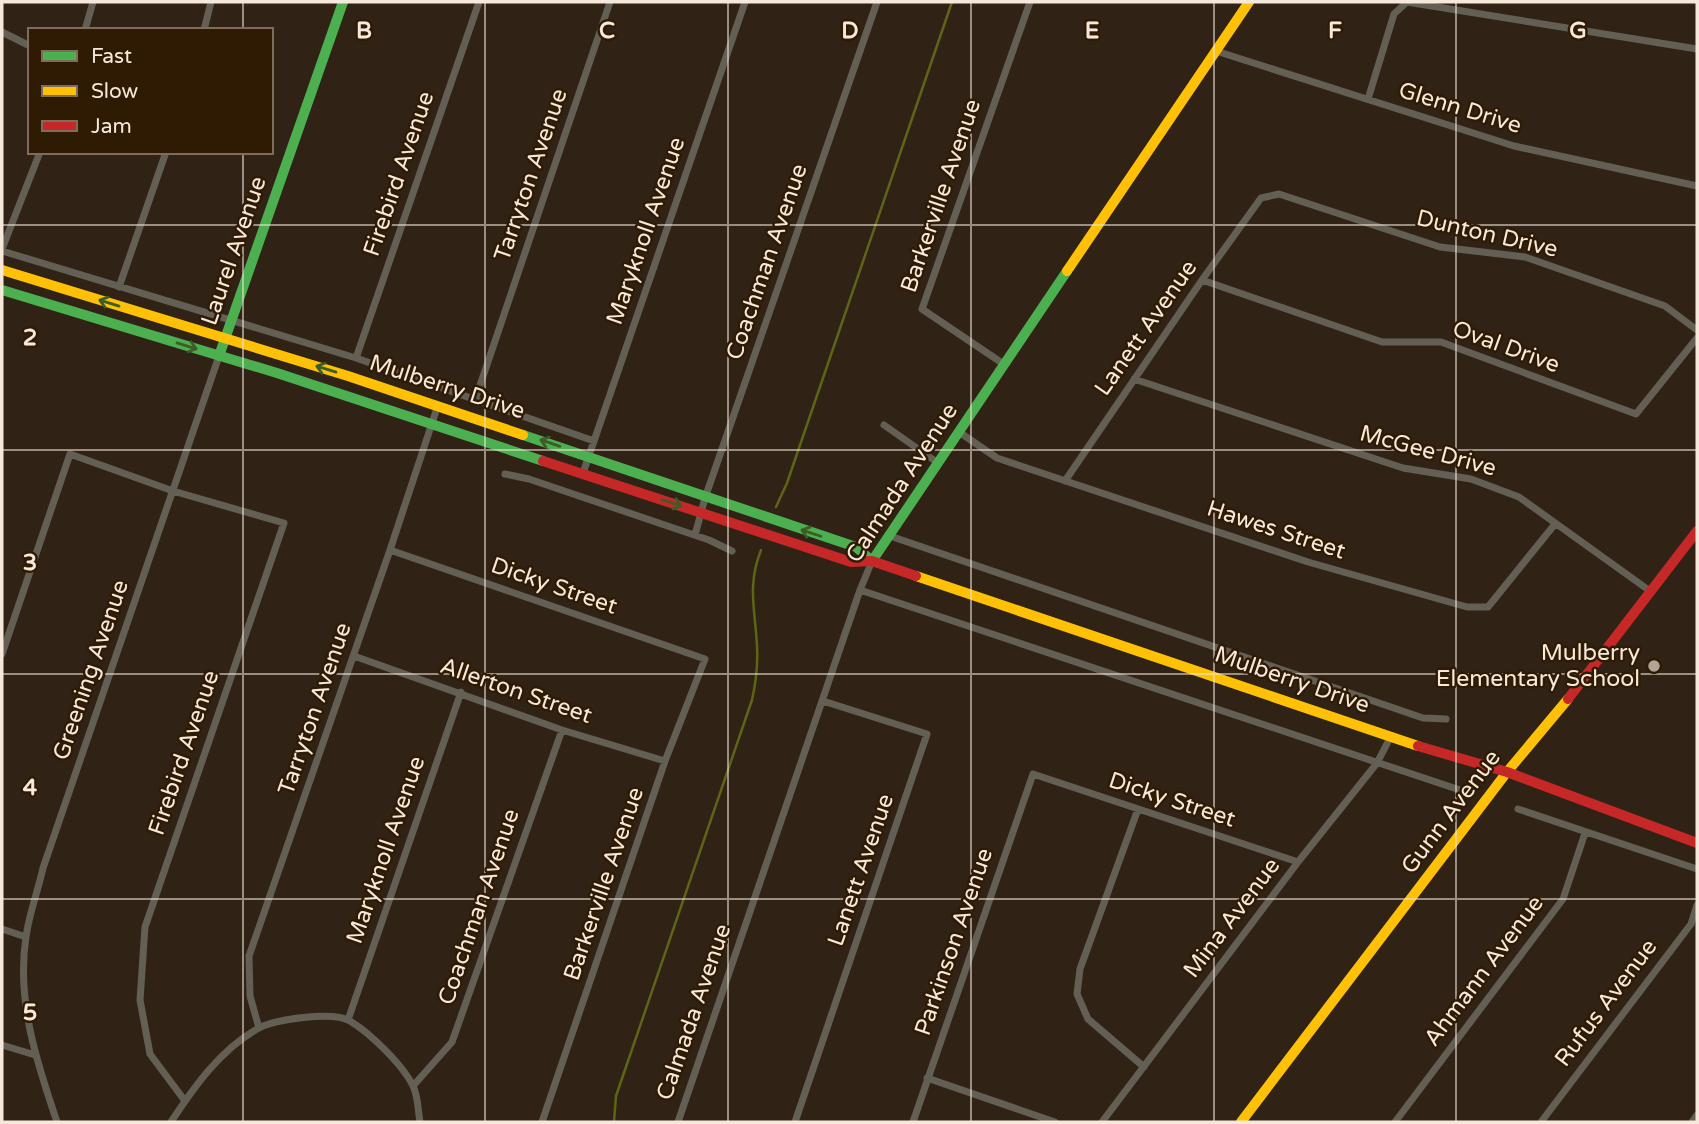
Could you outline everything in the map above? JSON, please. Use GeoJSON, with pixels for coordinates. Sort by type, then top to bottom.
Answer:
{"type":"FeatureCollection","features":[{"type":"Feature","properties":{"kind":"main road","name":"Laurel Avenue"},"geometry":{"type":"LineString","coordinates":[[219,356],[343,2]]}},
{"type":"Feature","properties":{"kind":"main road","name":"Calmada Avenue"},"geometry":{"type":"LineString","coordinates":[[872,561],[1249,2]]}},
{"type":"Feature","properties":{"kind":"main road","name":"Mulberry Drive"},"geometry":{"type":"LineString","coordinates":[[2,270],[438,405],[705,498],[856,547],[872,561]]}},
{"type":"Feature","properties":{"kind":"main road","name":"Mulberry Drive"},"geometry":{"type":"LineString","coordinates":[[2,290],[219,356],[851,562],[872,561],[1391,736],[1507,772],[1697,843]]}},
{"type":"Feature","properties":{"kind":"main road","name":"Gunn Avenue"},"geometry":{"type":"LineString","coordinates":[[1241,1122],[1507,772],[1556,714],[1697,531]]}},
{"type":"Feature","properties":{"kind":"street"},"geometry":{"type":"LineString","coordinates":[[86,28],[93,2]]}},
{"type":"Feature","properties":{"kind":"street"},"geometry":{"type":"LineString","coordinates":[[204,28],[211,2]]}},
{"type":"Feature","properties":{"kind":"street","name":"Firebird Avenue"},"geometry":{"type":"LineString","coordinates":[[356,358],[479,2]]}},
{"type":"Feature","properties":{"kind":"street","name":"Tarryton Avenue"},"geometry":{"type":"LineString","coordinates":[[475,400],[610,2]]}},
{"type":"Feature","properties":{"kind":"street","name":"Maryknoll Avenue"},"geometry":{"type":"LineString","coordinates":[[583,473],[745,2]]}},
{"type":"Feature","properties":{"kind":"street","name":"Coachman Avenue"},"geometry":{"type":"LineString","coordinates":[[695,535],[700,512],[877,2]]}},
{"type":"Feature","properties":{"kind":"street","name":"Barkerville Avenue"},"geometry":{"type":"LineString","coordinates":[[1005,365],[922,309],[1030,2]]}},
{"type":"Feature","properties":{"kind":"street"},"geometry":{"type":"LineString","coordinates":[[1368,99],[1394,14],[1407,2],[1697,49]]}},
{"type":"Feature","properties":{"kind":"street"},"geometry":{"type":"LineString","coordinates":[[2,32],[28,45]]}},
{"type":"Feature","properties":{"kind":"street","name":"Glenn Drive"},"geometry":{"type":"LineString","coordinates":[[1216,51],[1514,146],[1697,186]]}},
{"type":"Feature","properties":{"kind":"street"},"geometry":{"type":"LineString","coordinates":[[39,154],[2,250],[356,358],[594,441]]}},
{"type":"Feature","properties":{"kind":"street"},"geometry":{"type":"LineString","coordinates":[[119,287],[165,154]]}},
{"type":"Feature","properties":{"kind":"street","name":"Dunton Drive"},"geometry":{"type":"LineString","coordinates":[[1261,198],[1279,194],[1440,247],[1525,257],[1665,306],[1697,330]]}},
{"type":"Feature","properties":{"kind":"street","name":"Lanett Avenue"},"geometry":{"type":"LineString","coordinates":[[1065,481],[1261,198]]}},
{"type":"Feature","properties":{"kind":"street","name":"Oval Drive"},"geometry":{"type":"LineString","coordinates":[[1202,280],[1382,342],[1441,342],[1636,414],[1697,338]]}},
{"type":"Feature","properties":{"kind":"street","name":"Greening Avenue"},"geometry":{"type":"LineString","coordinates":[[57,1122],[34,1055],[23,989],[26,937],[43,868],[219,356]]}},
{"type":"Feature","properties":{"kind":"street","name":"McGee Drive"},"geometry":{"type":"LineString","coordinates":[[1134,379],[1403,468],[1471,479],[1519,497],[1650,591]]}},
{"type":"Feature","properties":{"kind":"street","name":"Tarryton Avenue"},"geometry":{"type":"LineString","coordinates":[[258,1028],[250,996],[249,956],[438,405]]}},
{"type":"Feature","properties":{"kind":"street"},"geometry":{"type":"LineString","coordinates":[[884,425],[938,463]]}},
{"type":"Feature","properties":{"kind":"street","name":"Hawes Street"},"geometry":{"type":"LineString","coordinates":[[959,432],[997,458],[1308,562],[1467,607],[1488,607],[1555,524]]}},
{"type":"Feature","properties":{"kind":"street"},"geometry":{"type":"LineString","coordinates":[[2,654],[70,454],[173,491]]}},
{"type":"Feature","properties":{"kind":"street"},"geometry":{"type":"LineString","coordinates":[[505,474],[695,535],[732,551]]}},
{"type":"Feature","properties":{"kind":"street","name":"Firebird Avenue"},"geometry":{"type":"LineString","coordinates":[[173,491],[284,523],[145,927],[140,1000],[150,1054],[185,1101]]}},
{"type":"Feature","properties":{"kind":"street"},"geometry":{"type":"LineString","coordinates":[[890,536],[1423,718],[1446,719]]}},
{"type":"Feature","properties":{"kind":"street","name":"Dicky Street"},"geometry":{"type":"LineString","coordinates":[[390,550],[705,659]]}},
{"type":"Feature","properties":{"kind":"street","name":"Calmada Avenue"},"geometry":{"type":"LineString","coordinates":[[681,1121],[872,561]]}},
{"type":"Feature","properties":{"kind":"street"},"geometry":{"type":"LineString","coordinates":[[860,590],[1466,792]]}},
{"type":"Feature","properties":{"kind":"street","name":"Allerton Street"},"geometry":{"type":"LineString","coordinates":[[354,656],[562,730],[665,761]]}},
{"type":"Feature","properties":{"kind":"street","name":"Barkerville Avenue"},"geometry":{"type":"LineString","coordinates":[[542,1122],[665,761],[705,659]]}},
{"type":"Feature","properties":{"kind":"street","name":"Maryknoll Avenue"},"geometry":{"type":"LineString","coordinates":[[348,1020],[461,692]]}},
{"type":"Feature","properties":{"kind":"street","name":"Lanett Avenue"},"geometry":{"type":"LineString","coordinates":[[795,1122],[928,734],[823,701]]}},
{"type":"Feature","properties":{"kind":"street","name":"Coachman Avenue"},"geometry":{"type":"LineString","coordinates":[[414,1086],[452,1042],[562,730]]}},
{"type":"Feature","properties":{"kind":"street","name":"Mina Avenue"},"geometry":{"type":"LineString","coordinates":[[1102,1122],[1298,862],[1377,763],[1391,736]]}},
{"type":"Feature","properties":{"kind":"street","name":"Dicky Street"},"geometry":{"type":"LineString","coordinates":[[1033,774],[1298,862]]}},
{"type":"Feature","properties":{"kind":"street","name":"Parkinson Avenue"},"geometry":{"type":"LineString","coordinates":[[913,1122],[1033,774]]}},
{"type":"Feature","properties":{"kind":"street"},"geometry":{"type":"LineString","coordinates":[[1518,809],[1697,869]]}},
{"type":"Feature","properties":{"kind":"street"},"geometry":{"type":"LineString","coordinates":[[1138,810],[1080,969],[1077,994],[1088,1019],[1144,1067]]}},
{"type":"Feature","properties":{"kind":"street","name":"Ahmann Avenue"},"geometry":{"type":"LineString","coordinates":[[1395,1122],[1563,899],[1585,833]]}},
{"type":"Feature","properties":{"kind":"street","name":"Rufus Avenue"},"geometry":{"type":"LineString","coordinates":[[1541,1122],[1690,924],[1697,905]]}},
{"type":"Feature","properties":{"kind":"street"},"geometry":{"type":"LineString","coordinates":[[2,929],[26,937]]}},
{"type":"Feature","properties":{"kind":"street"},"geometry":{"type":"LineString","coordinates":[[171,1122],[223,1054],[258,1028],[298,1016],[348,1020],[386,1049],[414,1086],[419,1122]]}},
{"type":"Feature","properties":{"kind":"street"},"geometry":{"type":"LineString","coordinates":[[2,1045],[34,1055]]}},
{"type":"Feature","properties":{"kind":"street"},"geometry":{"type":"LineString","coordinates":[[927,1078],[1055,1122]]}},
{"type":"Feature","properties":{"kind":"street"},"geometry":{"type":"LineString","coordinates":[[1692,1122],[1697,1115]]}},
{"type":"Feature","properties":{"kind":"waterway"},"geometry":{"type":"LineString","coordinates":[[776,507],[787,483],[952,2]]}},
{"type":"Feature","properties":{"kind":"waterway"},"geometry":{"type":"LineString","coordinates":[[614,1122],[616,1096],[752,700],[757,660],[753,586],[761,550]]}},
{"type":"Feature","properties":{"kind":"traffic: fast"},"geometry":{"type":"LineString","coordinates":[[219,356],[343,2]]}},
{"type":"Feature","properties":{"kind":"traffic: fast"},"geometry":{"type":"LineString","coordinates":[[872,561],[1067,271]]}},
{"type":"Feature","properties":{"kind":"traffic: fast"},"geometry":{"type":"LineString","coordinates":[[2,290],[277,373],[543,461]]}},
{"type":"Feature","properties":{"kind":"traffic: fast"},"geometry":{"type":"LineString","coordinates":[[523,435],[856,547],[872,561]]}},
{"type":"Feature","properties":{"kind":"traffic: slow"},"geometry":{"type":"LineString","coordinates":[[1067,271],[1249,2]]}},
{"type":"Feature","properties":{"kind":"traffic: slow"},"geometry":{"type":"LineString","coordinates":[[2,270],[348,376],[523,435]]}},
{"type":"Feature","properties":{"kind":"traffic: slow"},"geometry":{"type":"LineString","coordinates":[[916,576],[1418,746]]}},
{"type":"Feature","properties":{"kind":"traffic: slow"},"geometry":{"type":"LineString","coordinates":[[1241,1122],[1507,772],[1568,699]]}},
{"type":"Feature","properties":{"kind":"traffic: jam"},"geometry":{"type":"LineString","coordinates":[[543,461],[851,562],[872,561],[916,576]]}},
{"type":"Feature","properties":{"kind":"traffic: jam"},"geometry":{"type":"LineString","coordinates":[[1568,699],[1697,531]]}},
{"type":"Feature","properties":{"kind":"traffic: jam"},"geometry":{"type":"LineString","coordinates":[[1418,746],[1507,772],[1697,843]]}},
{"type":"Feature","properties":{"kind":"place","name":"Mulberry Elementary School"},"geometry":{"type":"Point","coordinates":[1654,666]}}]}
